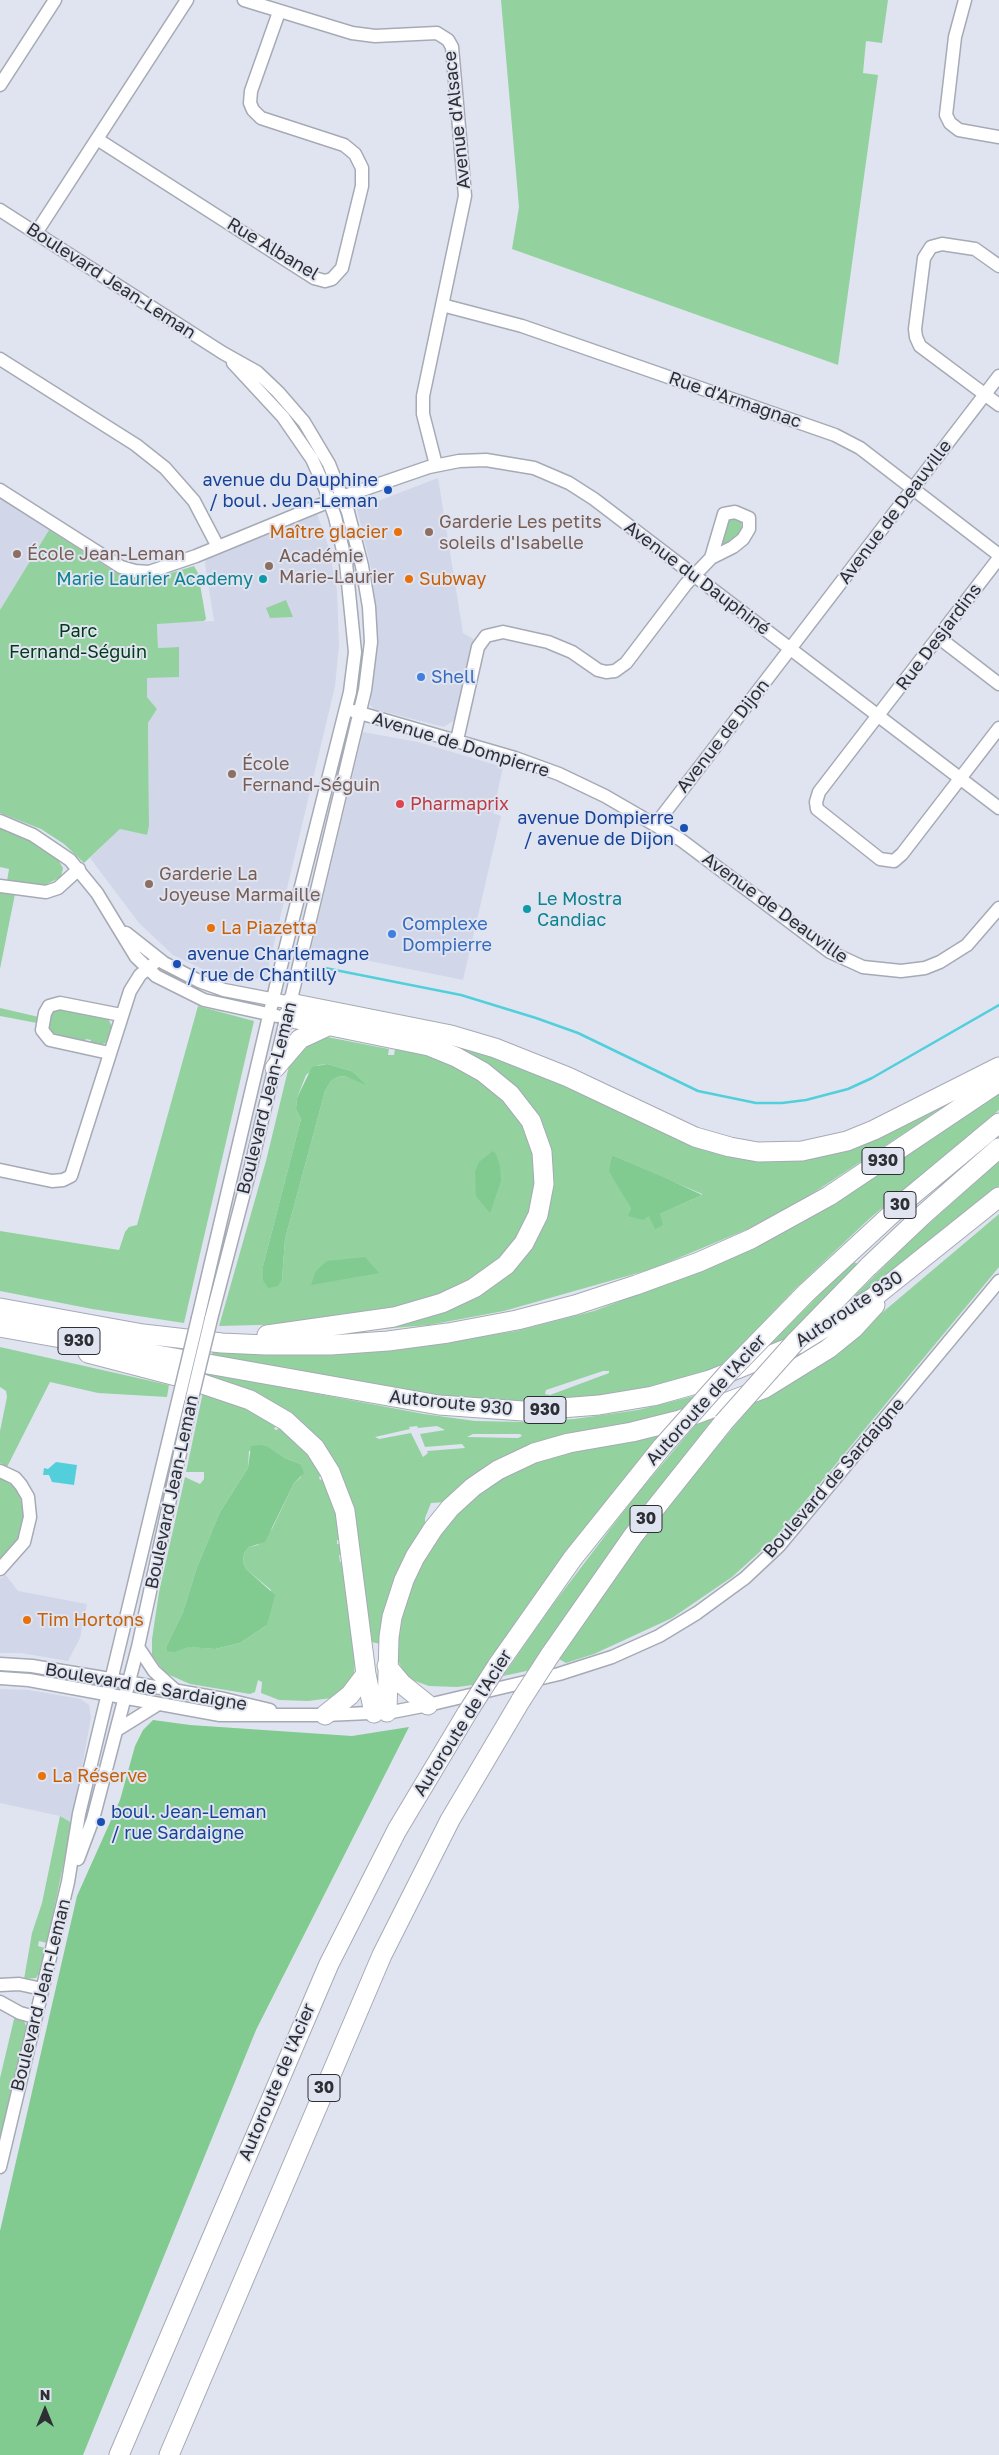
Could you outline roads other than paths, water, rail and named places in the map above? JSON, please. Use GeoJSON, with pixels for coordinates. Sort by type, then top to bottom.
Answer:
{"type":"FeatureCollection","features":[{"type":"Feature","properties":{"kind":"highway"},"geometry":{"type":"LineString","coordinates":[[210,1342],[373,1321],[442,1303],[481,1284],[510,1260],[528,1237],[538,1215],[544,1184],[540,1147],[528,1116],[506,1089],[476,1068],[435,1048],[330,1025],[280,1008]]}},
{"type":"Feature","properties":{"kind":"highway"},"geometry":{"type":"LineString","coordinates":[[280,1008],[451,1035],[495,1048],[568,1077],[695,1137],[730,1148],[758,1152],[802,1151],[847,1141],[874,1130],[999,1067]]}},
{"type":"Feature","properties":{"kind":"highway"},"geometry":{"type":"LineString","coordinates":[[275,1068],[300,1039],[330,1025]]}},
{"type":"Feature","properties":{"kind":"highway","name":"930"},"geometry":{"type":"LineString","coordinates":[[0,1308],[143,1334],[210,1342],[266,1345],[330,1345],[429,1336],[517,1320],[622,1290],[711,1257],[789,1219],[844,1187],[999,1082]]}},
{"type":"Feature","properties":{"kind":"highway","name":"Autoroute de l'Acier"},"geometry":{"type":"LineString","coordinates":[[120,2455],[322,1978],[397,1830],[467,1713],[498,1666],[573,1558],[662,1448],[728,1373],[806,1293],[910,1197],[999,1123]]}},
{"type":"Feature","properties":{"kind":"highway","name":"Autoroute de l'Acier"},"geometry":{"type":"LineString","coordinates":[[170,2455],[382,1955],[454,1814],[550,1654],[633,1536],[723,1423],[796,1341],[868,1267],[924,1214],[999,1148]]}},
{"type":"Feature","properties":{"kind":"highway","name":"Autoroute 930"},"geometry":{"type":"LineString","coordinates":[[0,1329],[424,1403],[486,1410],[549,1410],[644,1398],[732,1372],[811,1336],[864,1304],[999,1197]]}},
{"type":"Feature","properties":{"kind":"highway"},"geometry":{"type":"LineString","coordinates":[[381,1712],[392,1617],[409,1568],[439,1521],[473,1487],[506,1465],[543,1450],[680,1420],[765,1388],[807,1364],[847,1334],[904,1274]]}},
{"type":"Feature","properties":{"kind":"highway"},"geometry":{"type":"LineString","coordinates":[[0,1329],[217,1388],[269,1409],[300,1433],[326,1465],[343,1503],[350,1540],[366,1674],[381,1712]]}},
{"type":"Feature","properties":{"kind":"highway"},"geometry":{"type":"LineString","coordinates":[[387,1666],[402,1684],[428,1705]]}},
{"type":"Feature","properties":{"kind":"highway"},"geometry":{"type":"LineString","coordinates":[[325,1715],[350,1695],[366,1674]]}},
{"type":"Feature","properties":{"kind":"street"},"geometry":{"type":"LineString","coordinates":[[0,85],[55,0]]}},
{"type":"Feature","properties":{"kind":"street"},"geometry":{"type":"LineString","coordinates":[[36,233],[187,0]]}},
{"type":"Feature","properties":{"kind":"street","name":"Avenue d'Alsace"},"geometry":{"type":"LineString","coordinates":[[244,0],[339,31],[363,35],[433,32],[445,38],[450,44],[465,196],[422,402],[436,465]]}},
{"type":"Feature","properties":{"kind":"street"},"geometry":{"type":"LineString","coordinates":[[965,0],[955,37],[946,115],[950,123],[958,130],[999,137]]}},
{"type":"Feature","properties":{"kind":"street","name":"Rue Albanel"},"geometry":{"type":"LineString","coordinates":[[97,138],[314,278],[325,281],[335,277],[341,271],[344,261],[362,186],[362,168],[355,154],[344,145],[261,118],[253,110],[250,103],[251,92],[279,12]]}},
{"type":"Feature","properties":{"kind":"street","name":"Boulevard Jean-Leman"},"geometry":{"type":"LineString","coordinates":[[0,210],[223,353],[283,417],[312,459],[336,499],[360,556],[370,620],[370,659],[360,714],[280,1008],[275,1068],[237,1223],[179,1397],[79,1814],[68,1882],[0,2167]]}},
{"type":"Feature","properties":{"kind":"street"},"geometry":{"type":"LineString","coordinates":[[999,266],[975,249],[942,244],[931,247],[924,258],[915,329],[916,338],[920,346],[999,405]]}},
{"type":"Feature","properties":{"kind":"street","name":"Rue d'Armagnac"},"geometry":{"type":"LineString","coordinates":[[442,305],[522,326],[835,435],[860,448],[999,557]]}},
{"type":"Feature","properties":{"kind":"street"},"geometry":{"type":"LineString","coordinates":[[0,359],[155,460],[194,501],[218,546]]}},
{"type":"Feature","properties":{"kind":"street","name":"Avenue de Deauville"},"geometry":{"type":"LineString","coordinates":[[790,648],[999,376]]}},
{"type":"Feature","properties":{"kind":"street","name":"Avenue du Dauphiné"},"geometry":{"type":"LineString","coordinates":[[0,490],[121,567],[154,572],[336,499],[436,465],[469,460],[495,460],[524,465],[561,479],[594,499],[999,808]]}},
{"type":"Feature","properties":{"kind":"street","name":"Boulevard Jean-Leman"},"geometry":{"type":"LineString","coordinates":[[68,1882],[93,1819],[138,1647],[192,1398],[204,1318],[280,1008],[346,708],[354,664],[354,634],[336,499]]}},
{"type":"Feature","properties":{"kind":"street","name":"Rue Desjardins"},"geometry":{"type":"LineString","coordinates":[[960,778],[900,857],[891,862],[880,859],[818,811],[816,804],[819,792],[999,557]]}},
{"type":"Feature","properties":{"kind":"street"},"geometry":{"type":"LineString","coordinates":[[457,740],[478,647],[486,636],[503,632],[548,642],[572,652],[598,670],[606,672],[615,671],[626,663],[686,584],[711,558]]}},
{"type":"Feature","properties":{"kind":"street"},"geometry":{"type":"LineString","coordinates":[[938,637],[999,684]]}},
{"type":"Feature","properties":{"kind":"street","name":"Avenue de Dijon"},"geometry":{"type":"LineString","coordinates":[[656,824],[790,648]]}},
{"type":"Feature","properties":{"kind":"street","name":"Avenue de Dompierre"},"geometry":{"type":"LineString","coordinates":[[346,708],[360,714],[509,755],[559,774],[656,824]]}},
{"type":"Feature","properties":{"kind":"street"},"geometry":{"type":"LineString","coordinates":[[960,778],[999,728]]}},
{"type":"Feature","properties":{"kind":"street"},"geometry":{"type":"LineString","coordinates":[[0,822],[44,841],[79,870],[121,930],[136,958],[161,979],[195,997],[232,1008],[280,1008]]}},
{"type":"Feature","properties":{"kind":"street","name":"Avenue de Deauville"},"geometry":{"type":"LineString","coordinates":[[656,824],[712,862],[830,952],[863,967],[902,971],[925,968],[940,962],[967,945],[999,908]]}},
{"type":"Feature","properties":{"kind":"street"},"geometry":{"type":"LineString","coordinates":[[0,886],[46,892],[63,884],[79,870]]}},
{"type":"Feature","properties":{"kind":"street"},"geometry":{"type":"LineString","coordinates":[[121,930],[158,960],[177,971],[213,986],[280,1008]]}},
{"type":"Feature","properties":{"kind":"street"},"geometry":{"type":"LineString","coordinates":[[0,1170],[52,1181],[64,1180],[71,1176],[121,1015],[133,983],[147,968],[158,960]]}},
{"type":"Feature","properties":{"kind":"street"},"geometry":{"type":"LineString","coordinates":[[109,1053],[50,1040],[42,1030],[45,1013],[49,1006],[60,1003],[121,1015]]}},
{"type":"Feature","properties":{"kind":"street","name":"Boulevard de Sardaigne"},"geometry":{"type":"LineString","coordinates":[[0,1678],[30,1680],[157,1705],[220,1715],[325,1715],[381,1712],[428,1705],[559,1674],[612,1657],[677,1626],[750,1574],[790,1534],[999,1281]]}},
{"type":"Feature","properties":{"kind":"street"},"geometry":{"type":"LineString","coordinates":[[0,1471],[15,1478],[21,1484],[28,1497],[30,1517],[24,1542],[0,1569]]}},
{"type":"Feature","properties":{"kind":"street"},"geometry":{"type":"LineString","coordinates":[[138,1647],[154,1671],[176,1691]]}},
{"type":"Feature","properties":{"kind":"street","name":"Boulevard de Sardaigne"},"geometry":{"type":"LineString","coordinates":[[0,1664],[32,1666],[112,1679],[292,1715]]}},
{"type":"Feature","properties":{"kind":"street"},"geometry":{"type":"LineString","coordinates":[[117,1730],[157,1705]]}},
{"type":"Feature","properties":{"kind":"street"},"geometry":{"type":"LineString","coordinates":[[0,1985],[19,1984],[42,1989]]}},
{"type":"Feature","properties":{"kind":"street"},"geometry":{"type":"LineString","coordinates":[[0,2002],[20,2013],[35,2017]]}},
{"type":"Feature","properties":{"kind":"water"},"geometry":{"type":"Polygon","coordinates":[[[56,1462],[77,1465],[74,1485],[52,1482],[49,1475],[43,1475],[44,1468],[48,1469],[56,1462]]]}},
{"type":"Feature","properties":{"kind":"waterway"},"geometry":{"type":"LineString","coordinates":[[325,968],[461,995],[536,1018],[578,1033],[698,1091],[756,1103],[782,1103],[806,1100],[848,1089],[872,1078],[999,1005]]}},
{"type":"Feature","properties":{"kind":"place","name":"avenue du Dauphine / boul. Jean-Leman"},"geometry":{"type":"Point","coordinates":[388,490]}},
{"type":"Feature","properties":{"kind":"place","name":"Maître glacier"},"geometry":{"type":"Point","coordinates":[398,532]}},
{"type":"Feature","properties":{"kind":"place","name":"Garderie Les petits soleils d'Isabelle"},"geometry":{"type":"Point","coordinates":[429,532]}},
{"type":"Feature","properties":{"kind":"place","name":"École Jean-Leman"},"geometry":{"type":"Point","coordinates":[17,554]}},
{"type":"Feature","properties":{"kind":"place","name":"Académie Marie-Laurier"},"geometry":{"type":"Point","coordinates":[269,566]}},
{"type":"Feature","properties":{"kind":"place","name":"Marie Laurier Academy"},"geometry":{"type":"Point","coordinates":[263,579]}},
{"type":"Feature","properties":{"kind":"place","name":"Subway"},"geometry":{"type":"Point","coordinates":[409,579]}},
{"type":"Feature","properties":{"kind":"place","name":"Shell"},"geometry":{"type":"Point","coordinates":[421,677]}},
{"type":"Feature","properties":{"kind":"place","name":"École Fernand-Séguin"},"geometry":{"type":"Point","coordinates":[232,774]}},
{"type":"Feature","properties":{"kind":"place","name":"Pharmaprix"},"geometry":{"type":"Point","coordinates":[400,804]}},
{"type":"Feature","properties":{"kind":"place","name":"avenue Dompierre / avenue de Dijon"},"geometry":{"type":"Point","coordinates":[684,828]}},
{"type":"Feature","properties":{"kind":"place","name":"Garderie La Joyeuse Marmaille"},"geometry":{"type":"Point","coordinates":[149,884]}},
{"type":"Feature","properties":{"kind":"place","name":"Le Mostra Candiac"},"geometry":{"type":"Point","coordinates":[527,909]}},
{"type":"Feature","properties":{"kind":"place","name":"La Piazetta"},"geometry":{"type":"Point","coordinates":[211,928]}},
{"type":"Feature","properties":{"kind":"place","name":"Complexe Dompierre"},"geometry":{"type":"Point","coordinates":[392,934]}},
{"type":"Feature","properties":{"kind":"place","name":"avenue Charlemagne / rue de Chantilly"},"geometry":{"type":"Point","coordinates":[177,964]}},
{"type":"Feature","properties":{"kind":"place","name":"Tim Hortons"},"geometry":{"type":"Point","coordinates":[27,1620]}},
{"type":"Feature","properties":{"kind":"place","name":"La Réserve"},"geometry":{"type":"Point","coordinates":[42,1776]}},
{"type":"Feature","properties":{"kind":"place","name":"boul. Jean-Leman / rue Sardaigne"},"geometry":{"type":"Point","coordinates":[101,1822]}},
{"type":"Feature","properties":{"kind":"park label","name":"Parc Fernand-Séguin"},"geometry":{"type":"Point","coordinates":[78,641]}}]}
